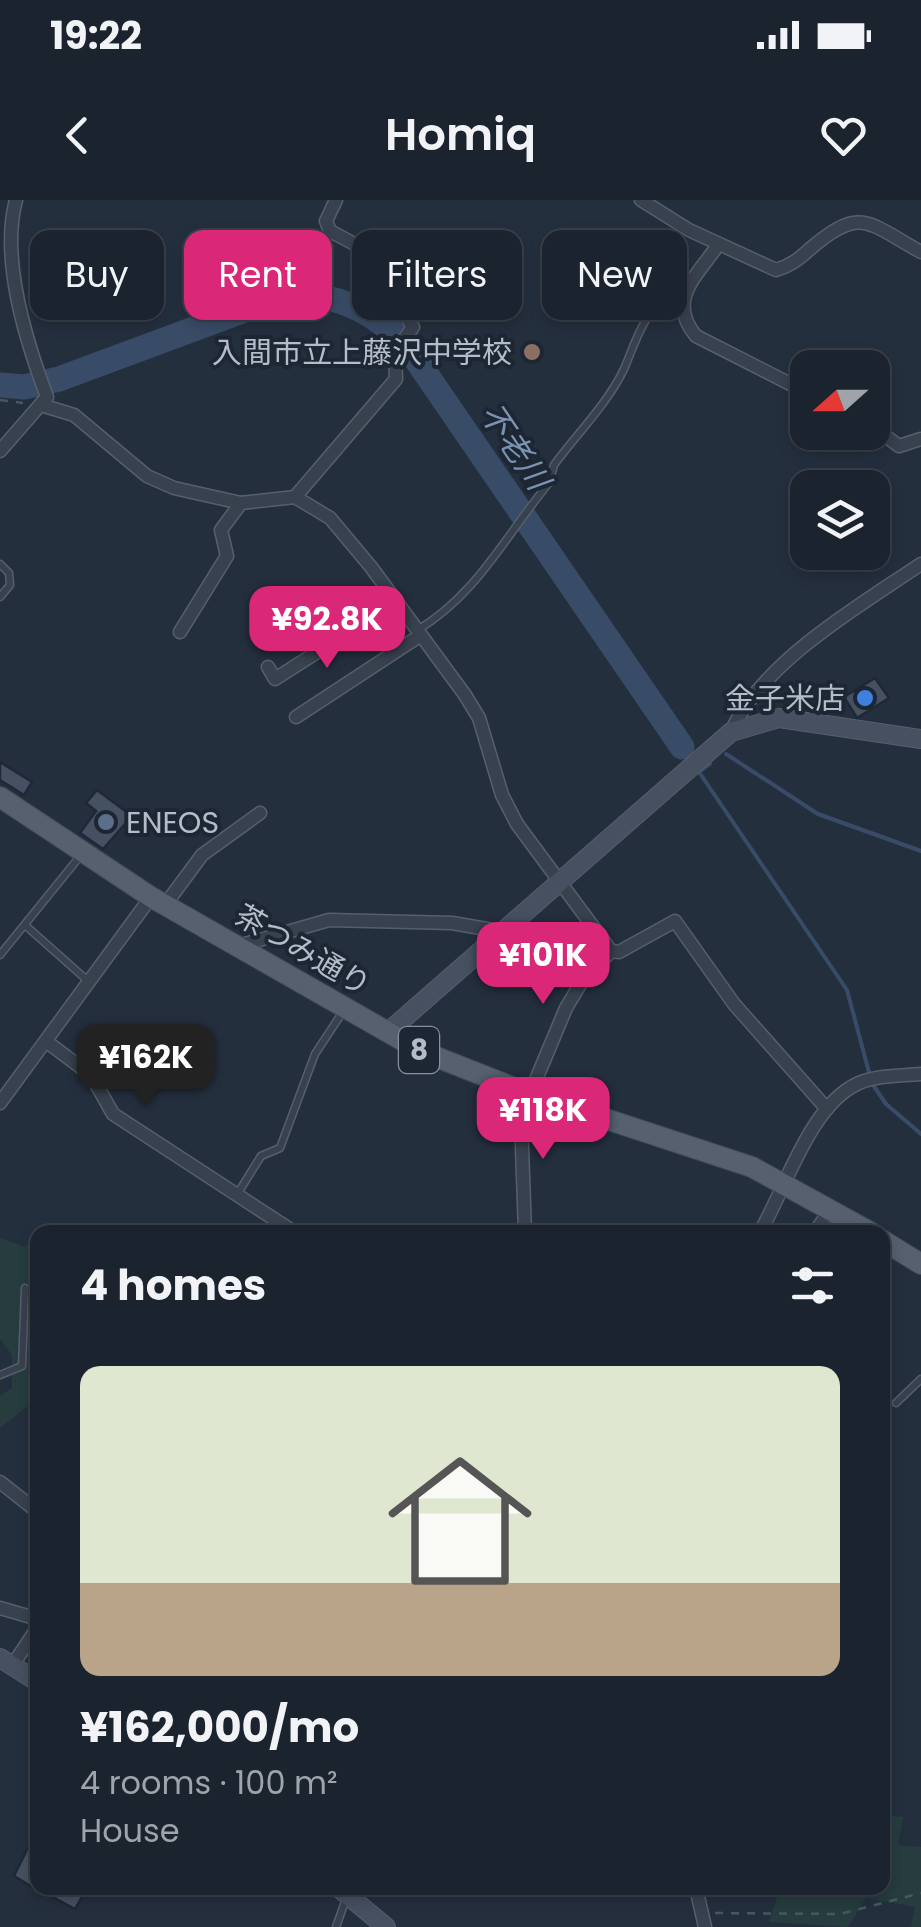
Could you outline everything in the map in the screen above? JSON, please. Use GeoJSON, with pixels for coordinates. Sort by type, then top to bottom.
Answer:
{"type":"FeatureCollection","features":[{"type":"Feature","properties":{"kind":"main road","name":"茶つみ通り"},"geometry":{"type":"LineString","coordinates":[[0,796],[158,901],[450,1065],[721,1155],[783,1181],[858,1225]]}},
{"type":"Feature","properties":{"kind":"main road"},"geometry":{"type":"LineString","coordinates":[[890,1248],[921,1264]]}},
{"type":"Feature","properties":{"kind":"street"},"geometry":{"type":"LineString","coordinates":[[16,200],[7,268],[12,303],[40,378],[44,401]]}},
{"type":"Feature","properties":{"kind":"street"},"geometry":{"type":"LineString","coordinates":[[295,497],[396,378],[395,352],[413,327],[362,248],[330,231],[326,221],[336,200]]}},
{"type":"Feature","properties":{"kind":"street"},"geometry":{"type":"LineString","coordinates":[[641,200],[718,245],[776,270],[795,262],[834,228],[859,220],[921,252]]}},
{"type":"Feature","properties":{"kind":"street"},"geometry":{"type":"LineString","coordinates":[[687,285],[718,245]]}},
{"type":"Feature","properties":{"kind":"street"},"geometry":{"type":"LineString","coordinates":[[687,317],[696,336],[790,384]]}},
{"type":"Feature","properties":{"kind":"street"},"geometry":{"type":"LineString","coordinates":[[0,451],[44,401]]}},
{"type":"Feature","properties":{"kind":"street"},"geometry":{"type":"LineString","coordinates":[[44,401],[74,416],[146,476],[206,498],[241,503],[295,497],[330,518],[397,601],[479,718],[509,810],[610,951],[619,952],[670,921],[680,923],[734,1004],[827,1109]]}},
{"type":"Feature","properties":{"kind":"street"},"geometry":{"type":"LineString","coordinates":[[890,439],[899,446],[921,439]]}},
{"type":"Feature","properties":{"kind":"street"},"geometry":{"type":"LineString","coordinates":[[180,632],[227,556],[221,530],[241,503]]}},
{"type":"Feature","properties":{"kind":"street"},"geometry":{"type":"LineString","coordinates":[[731,732],[742,706],[783,666],[921,564]]}},
{"type":"Feature","properties":{"kind":"street"},"geometry":{"type":"LineString","coordinates":[[268,667],[275,679],[397,601]]}},
{"type":"Feature","properties":{"kind":"street"},"geometry":{"type":"LineString","coordinates":[[296,718],[417,634]]}},
{"type":"Feature","properties":{"kind":"street"},"geometry":{"type":"LineString","coordinates":[[388,1032],[731,732],[779,718],[921,739]]}},
{"type":"Feature","properties":{"kind":"street"},"geometry":{"type":"LineString","coordinates":[[1,1099],[158,901],[202,854],[260,813]]}},
{"type":"Feature","properties":{"kind":"street"},"geometry":{"type":"LineString","coordinates":[[236,947],[330,920],[452,923],[504,932]]}},
{"type":"Feature","properties":{"kind":"street"},"geometry":{"type":"LineString","coordinates":[[526,1225],[525,1092],[581,983],[610,951]]}},
{"type":"Feature","properties":{"kind":"street"},"geometry":{"type":"LineString","coordinates":[[47,1042],[90,1075],[114,1114],[284,1225]]}},
{"type":"Feature","properties":{"kind":"street"},"geometry":{"type":"LineString","coordinates":[[763,1225],[783,1181],[827,1109],[856,1084],[921,1074]]}},
{"type":"Feature","properties":{"kind":"street"},"geometry":{"type":"LineString","coordinates":[[820,1225],[831,1209]]}},
{"type":"Feature","properties":{"kind":"street"},"geometry":{"type":"LineString","coordinates":[[0,1482],[30,1506]]}},
{"type":"Feature","properties":{"kind":"street"},"geometry":{"type":"LineString","coordinates":[[0,1608],[30,1616]]}},
{"type":"Feature","properties":{"kind":"street"},"geometry":{"type":"LineString","coordinates":[[30,1636],[6,1662],[30,1677]]}},
{"type":"Feature","properties":{"kind":"street"},"geometry":{"type":"LineString","coordinates":[[349,1895],[386,1927]]}},
{"type":"Feature","properties":{"kind":"street"},"geometry":{"type":"LineString","coordinates":[[697,1895],[705,1927]]}},
{"type":"Feature","properties":{"kind":"lane"},"geometry":{"type":"LineString","coordinates":[[417,634],[477,584],[622,374],[647,320]]}},
{"type":"Feature","properties":{"kind":"lane"},"geometry":{"type":"LineString","coordinates":[[0,564],[8,573],[10,585],[0,597]]}},
{"type":"Feature","properties":{"kind":"lane"},"geometry":{"type":"LineString","coordinates":[[0,955],[83,853]]}},
{"type":"Feature","properties":{"kind":"lane"},"geometry":{"type":"LineString","coordinates":[[25,925],[90,982]]}},
{"type":"Feature","properties":{"kind":"lane"},"geometry":{"type":"LineString","coordinates":[[238,1193],[261,1156],[280,1148],[315,1054],[345,1009]]}},
{"type":"Feature","properties":{"kind":"lane"},"geometry":{"type":"LineString","coordinates":[[0,1375],[22,1366],[25,1288]]}},
{"type":"Feature","properties":{"kind":"lane"},"geometry":{"type":"LineString","coordinates":[[896,1403],[921,1379]]}},
{"type":"Feature","properties":{"kind":"lane"},"geometry":{"type":"LineString","coordinates":[[336,1927],[343,1895]]}},
{"type":"Feature","properties":{"kind":"path"},"geometry":{"type":"LineString","coordinates":[[0,400],[44,401]]}},
{"type":"Feature","properties":{"kind":"path"},"geometry":{"type":"LineString","coordinates":[[700,1911],[840,1914],[921,1893]]}},
{"type":"Feature","properties":{"kind":"green space"},"geometry":{"type":"Polygon","coordinates":[[[0,1238],[25,1247],[30,1243],[30,1404],[0,1428],[0,1396],[12,1388],[12,1355],[0,1339],[0,1238]]]}},
{"type":"Feature","properties":{"kind":"green space"},"geometry":{"type":"Polygon","coordinates":[[[890,1816],[903,1817],[898,1845],[921,1847],[921,1927],[911,1927],[915,1907],[866,1898],[848,1927],[769,1922],[778,1895],[890,1895],[890,1816]]]}},
{"type":"Feature","properties":{"kind":"building"},"geometry":{"type":"Polygon","coordinates":[[[875,678],[889,698],[857,718],[844,697],[875,678]]]}},
{"type":"Feature","properties":{"kind":"building"},"geometry":{"type":"Polygon","coordinates":[[[0,762],[32,782],[24,795],[0,780],[0,762]]]}},
{"type":"Feature","properties":{"kind":"building"},"geometry":{"type":"Polygon","coordinates":[[[97,790],[132,816],[103,849],[80,833],[96,811],[86,803],[97,790]]]}},
{"type":"Feature","properties":{"kind":"building"},"geometry":{"type":"Polygon","coordinates":[[[30,1843],[30,1886],[14,1876],[30,1843]]]}},
{"type":"Feature","properties":{"kind":"building"},"geometry":{"type":"Polygon","coordinates":[[[52,1895],[83,1895],[75,1909],[52,1895]]]}},
{"type":"Feature","properties":{"kind":"waterway","name":"不老川"},"geometry":{"type":"LineString","coordinates":[[0,385],[24,387],[59,379],[277,298],[333,299],[366,313],[409,349],[682,747]]}},
{"type":"Feature","properties":{"kind":"waterway"},"geometry":{"type":"LineString","coordinates":[[726,754],[818,814],[921,851]]}},
{"type":"Feature","properties":{"kind":"waterway","name":"不老川"},"geometry":{"type":"LineString","coordinates":[[710,764],[699,772],[847,990],[870,1076]]}},
{"type":"Feature","properties":{"kind":"waterway","name":"不老川"},"geometry":{"type":"LineString","coordinates":[[873,1085],[886,1104],[921,1134]]}},
{"type":"Feature","properties":{"kind":"place","name":"入間市立上藤沢中学校"},"geometry":{"type":"Point","coordinates":[532,352]}},
{"type":"Feature","properties":{"kind":"place","name":"金子米店"},"geometry":{"type":"Point","coordinates":[865,698]}},
{"type":"Feature","properties":{"kind":"place","name":"ENEOS"},"geometry":{"type":"Point","coordinates":[106,822]}}]}
